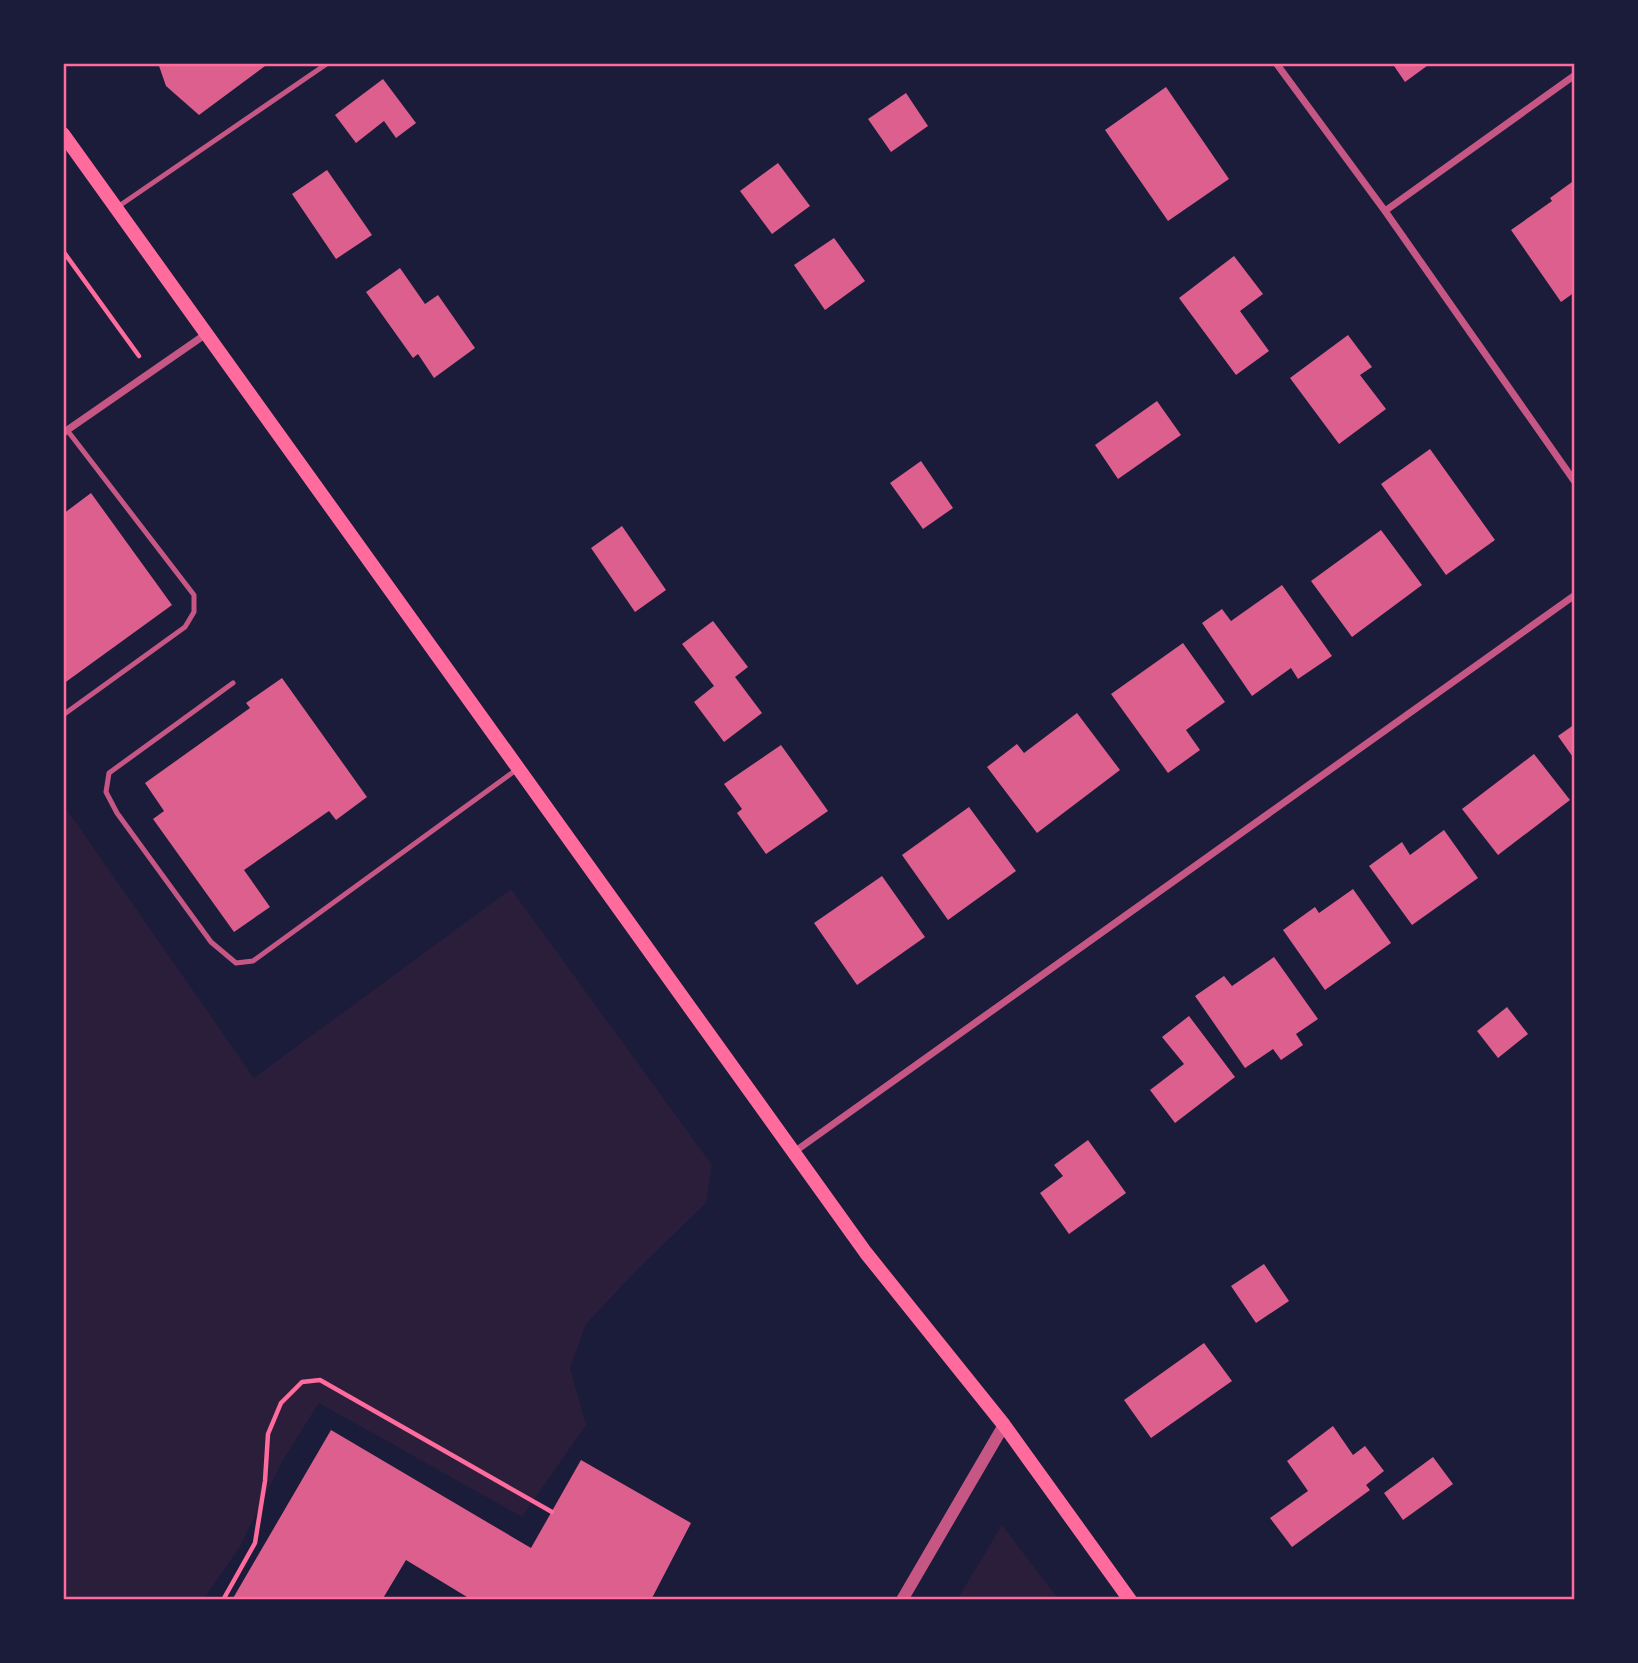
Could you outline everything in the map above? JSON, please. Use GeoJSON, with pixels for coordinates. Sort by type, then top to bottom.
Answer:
{"type":"FeatureCollection","features":[{"type":"Feature","properties":{"kind":"main road"},"geometry":{"type":"LineString","coordinates":[[63,134],[793,1152],[866,1252],[1004,1425],[1130,1600]]}},
{"type":"Feature","properties":{"kind":"street"},"geometry":{"type":"LineString","coordinates":[[1276,63],[1385,211],[1575,482]]}},
{"type":"Feature","properties":{"kind":"street"},"geometry":{"type":"LineString","coordinates":[[1385,211],[1575,75]]}},
{"type":"Feature","properties":{"kind":"street"},"geometry":{"type":"LineString","coordinates":[[65,431],[206,334]]}},
{"type":"Feature","properties":{"kind":"street"},"geometry":{"type":"LineString","coordinates":[[793,1152],[1575,594]]}},
{"type":"Feature","properties":{"kind":"street"},"geometry":{"type":"LineString","coordinates":[[902,1600],[1004,1425]]}},
{"type":"Feature","properties":{"kind":"lane"},"geometry":{"type":"LineString","coordinates":[[116,208],[328,63]]}},
{"type":"Feature","properties":{"kind":"lane"},"geometry":{"type":"LineString","coordinates":[[63,715],[185,627],[194,612],[194,595],[65,431]]}},
{"type":"Feature","properties":{"kind":"lane"},"geometry":{"type":"LineString","coordinates":[[233,683],[109,773],[106,792],[117,813],[211,943],[236,963],[253,961],[519,769]]}},
{"type":"Feature","properties":{"kind":"path"},"geometry":{"type":"LineString","coordinates":[[63,251],[150,371]]}},
{"type":"Feature","properties":{"kind":"path"},"geometry":{"type":"LineString","coordinates":[[223,1600],[255,1543],[265,1481],[268,1434],[281,1403],[302,1382],[320,1380],[552,1511]]}},
{"type":"Feature","properties":{"kind":"shaded area"},"geometry":{"type":"Polygon","coordinates":[[[63,804],[254,1078],[511,889],[712,1165],[706,1203],[586,1324],[570,1368],[586,1425],[522,1517],[319,1403],[283,1460],[239,1548],[203,1600],[63,1600],[63,804]]]}},
{"type":"Feature","properties":{"kind":"shaded area"},"geometry":{"type":"Polygon","coordinates":[[[1002,1525],[1059,1600],[957,1600],[1002,1525]]]}},
{"type":"Feature","properties":{"kind":"building"},"geometry":{"type":"Polygon","coordinates":[[[158,63],[269,63],[199,115],[166,86],[158,63]]]}},
{"type":"Feature","properties":{"kind":"building"},"geometry":{"type":"Polygon","coordinates":[[[1392,63],[1431,63],[1405,82],[1392,63]]]}},
{"type":"Feature","properties":{"kind":"building"},"geometry":{"type":"Polygon","coordinates":[[[383,79],[416,123],[396,138],[384,121],[356,143],[335,115],[383,79]]]}},
{"type":"Feature","properties":{"kind":"building"},"geometry":{"type":"Polygon","coordinates":[[[1166,87],[1229,179],[1168,221],[1105,130],[1166,87]]]}},
{"type":"Feature","properties":{"kind":"building"},"geometry":{"type":"Polygon","coordinates":[[[906,93],[928,126],[891,152],[868,119],[906,93]]]}},
{"type":"Feature","properties":{"kind":"building"},"geometry":{"type":"Polygon","coordinates":[[[778,163],[810,206],[772,234],[740,191],[778,163]]]}},
{"type":"Feature","properties":{"kind":"building"},"geometry":{"type":"Polygon","coordinates":[[[327,170],[372,235],[336,259],[292,194],[327,170]]]}},
{"type":"Feature","properties":{"kind":"building"},"geometry":{"type":"Polygon","coordinates":[[[1572,182],[1575,187],[1575,292],[1561,302],[1511,230],[1552,201],[1550,198],[1572,182]]]}},
{"type":"Feature","properties":{"kind":"building"},"geometry":{"type":"Polygon","coordinates":[[[834,238],[865,281],[825,310],[794,265],[834,238]]]}},
{"type":"Feature","properties":{"kind":"building"},"geometry":{"type":"Polygon","coordinates":[[[1234,256],[1263,294],[1240,311],[1269,351],[1236,375],[1179,298],[1234,256]]]}},
{"type":"Feature","properties":{"kind":"building"},"geometry":{"type":"Polygon","coordinates":[[[400,268],[425,304],[438,295],[475,348],[434,378],[418,354],[413,358],[366,292],[400,268]]]}},
{"type":"Feature","properties":{"kind":"building"},"geometry":{"type":"Polygon","coordinates":[[[1348,335],[1372,367],[1360,375],[1386,409],[1339,444],[1290,378],[1348,335]]]}},
{"type":"Feature","properties":{"kind":"building"},"geometry":{"type":"Polygon","coordinates":[[[1157,401],[1181,435],[1118,479],[1095,445],[1157,401]]]}},
{"type":"Feature","properties":{"kind":"building"},"geometry":{"type":"Polygon","coordinates":[[[1430,449],[1495,540],[1446,575],[1381,484],[1430,449]]]}},
{"type":"Feature","properties":{"kind":"building"},"geometry":{"type":"Polygon","coordinates":[[[921,461],[953,508],[923,529],[890,483],[921,461]]]}},
{"type":"Feature","properties":{"kind":"building"},"geometry":{"type":"Polygon","coordinates":[[[91,493],[172,605],[63,684],[63,514],[91,493]]]}},
{"type":"Feature","properties":{"kind":"building"},"geometry":{"type":"Polygon","coordinates":[[[622,526],[666,590],[635,612],[591,548],[622,526]]]}},
{"type":"Feature","properties":{"kind":"building"},"geometry":{"type":"Polygon","coordinates":[[[1381,530],[1422,585],[1352,637],[1311,581],[1381,530]]]}},
{"type":"Feature","properties":{"kind":"building"},"geometry":{"type":"Polygon","coordinates":[[[1282,585],[1332,656],[1298,679],[1291,668],[1252,696],[1202,623],[1222,609],[1231,621],[1282,585]]]}},
{"type":"Feature","properties":{"kind":"building"},"geometry":{"type":"Polygon","coordinates":[[[713,621],[748,667],[735,677],[762,713],[724,742],[694,702],[714,686],[682,644],[713,621]]]}},
{"type":"Feature","properties":{"kind":"building"},"geometry":{"type":"Polygon","coordinates":[[[1183,643],[1225,702],[1186,730],[1200,750],[1168,773],[1111,694],[1183,643]]]}},
{"type":"Feature","properties":{"kind":"building"},"geometry":{"type":"Polygon","coordinates":[[[282,678],[367,797],[336,820],[329,811],[244,870],[270,907],[234,932],[153,819],[164,811],[145,783],[250,708],[246,703],[282,678]]]}},
{"type":"Feature","properties":{"kind":"building"},"geometry":{"type":"Polygon","coordinates":[[[1077,713],[1120,770],[1037,833],[987,767],[1017,744],[1024,753],[1077,713]]]}},
{"type":"Feature","properties":{"kind":"building"},"geometry":{"type":"Polygon","coordinates":[[[1575,724],[1575,760],[1558,736],[1575,724]]]}},
{"type":"Feature","properties":{"kind":"building"},"geometry":{"type":"Polygon","coordinates":[[[781,745],[828,811],[766,854],[737,813],[742,809],[724,784],[781,745]]]}},
{"type":"Feature","properties":{"kind":"building"},"geometry":{"type":"Polygon","coordinates":[[[1534,754],[1570,800],[1498,855],[1462,809],[1534,754]]]}},
{"type":"Feature","properties":{"kind":"building"},"geometry":{"type":"Polygon","coordinates":[[[969,807],[1016,871],[948,920],[902,855],[969,807]]]}},
{"type":"Feature","properties":{"kind":"building"},"geometry":{"type":"Polygon","coordinates":[[[1444,830],[1478,878],[1412,925],[1369,866],[1402,842],[1410,855],[1444,830]]]}},
{"type":"Feature","properties":{"kind":"building"},"geometry":{"type":"Polygon","coordinates":[[[882,876],[925,937],[857,985],[814,923],[882,876]]]}},
{"type":"Feature","properties":{"kind":"building"},"geometry":{"type":"Polygon","coordinates":[[[1353,889],[1391,943],[1325,990],[1283,930],[1315,907],[1319,913],[1353,889]]]}},
{"type":"Feature","properties":{"kind":"building"},"geometry":{"type":"Polygon","coordinates":[[[1274,957],[1318,1019],[1296,1034],[1303,1045],[1281,1060],[1273,1049],[1245,1068],[1195,996],[1224,976],[1232,986],[1274,957]]]}},
{"type":"Feature","properties":{"kind":"building"},"geometry":{"type":"Polygon","coordinates":[[[1507,1007],[1528,1034],[1498,1058],[1477,1031],[1507,1007]]]}},
{"type":"Feature","properties":{"kind":"building"},"geometry":{"type":"Polygon","coordinates":[[[1189,1016],[1235,1077],[1175,1123],[1150,1090],[1184,1064],[1162,1037],[1189,1016]]]}},
{"type":"Feature","properties":{"kind":"building"},"geometry":{"type":"Polygon","coordinates":[[[1088,1140],[1126,1193],[1069,1234],[1040,1193],[1063,1176],[1054,1165],[1088,1140]]]}},
{"type":"Feature","properties":{"kind":"building"},"geometry":{"type":"Polygon","coordinates":[[[1264,1264],[1289,1301],[1256,1323],[1231,1286],[1264,1264]]]}},
{"type":"Feature","properties":{"kind":"building"},"geometry":{"type":"Polygon","coordinates":[[[1204,1343],[1232,1381],[1151,1438],[1124,1400],[1204,1343]]]}},
{"type":"Feature","properties":{"kind":"building"},"geometry":{"type":"Polygon","coordinates":[[[1333,1426],[1353,1455],[1365,1446],[1384,1471],[1366,1485],[1370,1490],[1292,1547],[1270,1518],[1308,1491],[1287,1461],[1333,1426]]]}},
{"type":"Feature","properties":{"kind":"building"},"geometry":{"type":"Polygon","coordinates":[[[331,1430],[531,1548],[581,1460],[691,1523],[651,1600],[472,1600],[406,1560],[382,1600],[232,1600],[331,1430]]]}},
{"type":"Feature","properties":{"kind":"building"},"geometry":{"type":"Polygon","coordinates":[[[1433,1457],[1453,1484],[1403,1520],[1384,1493],[1433,1457]]]}}]}
